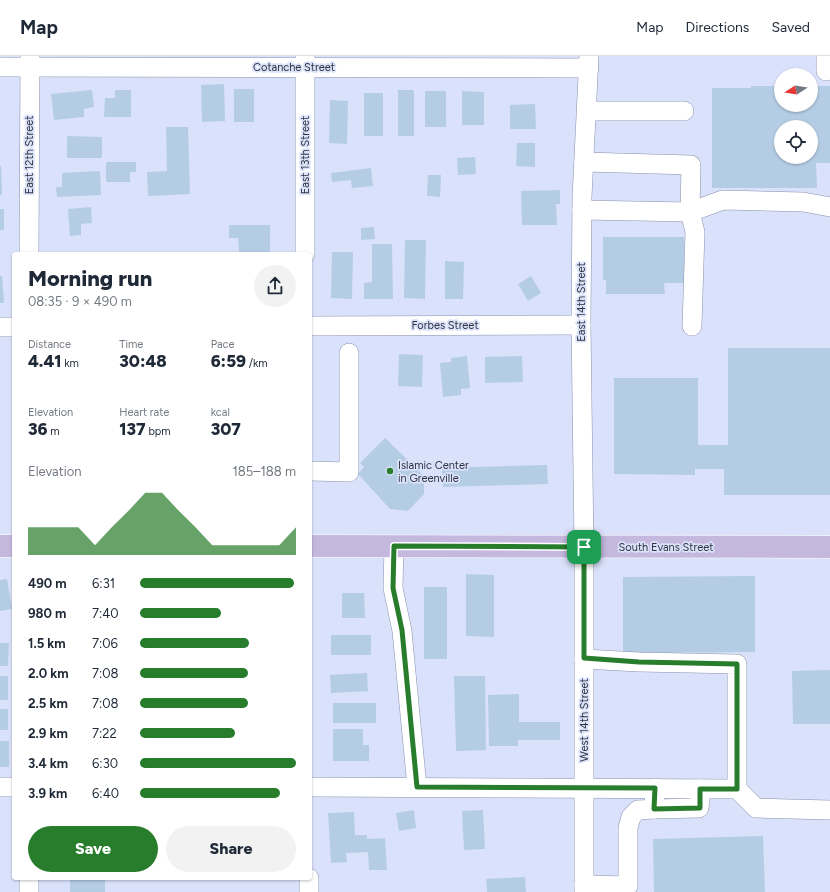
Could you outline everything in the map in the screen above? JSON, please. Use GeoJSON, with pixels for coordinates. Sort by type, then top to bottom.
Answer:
{"type":"FeatureCollection","features":[{"type":"Feature","properties":{"kind":"main road"},"geometry":{"type":"LineString","coordinates":[[0,546],[12,546]]}},
{"type":"Feature","properties":{"kind":"main road","name":"South Evans Street"},"geometry":{"type":"LineString","coordinates":[[312,546],[830,547]]}},
{"type":"Feature","properties":{"kind":"street","name":"Cotanche Street"},"geometry":{"type":"LineString","coordinates":[[0,67],[30,61],[589,62]]}},
{"type":"Feature","properties":{"kind":"street","name":"East 12th Street"},"geometry":{"type":"LineString","coordinates":[[29,252],[30,61]]}},
{"type":"Feature","properties":{"kind":"street","name":"East 13th Street"},"geometry":{"type":"LineString","coordinates":[[305,62],[305,252]]}},
{"type":"Feature","properties":{"kind":"street","name":"East 14th Street"},"geometry":{"type":"LineString","coordinates":[[584,547],[581,325],[582,210],[589,62]]}},
{"type":"Feature","properties":{"kind":"street"},"geometry":{"type":"LineString","coordinates":[[587,111],[684,111]]}},
{"type":"Feature","properties":{"kind":"street"},"geometry":{"type":"LineString","coordinates":[[584,162],[691,165],[690,212],[695,232],[692,326]]}},
{"type":"Feature","properties":{"kind":"street"},"geometry":{"type":"LineString","coordinates":[[582,210],[690,212],[723,200],[804,202],[830,207]]}},
{"type":"Feature","properties":{"kind":"street","name":"Forbes Street"},"geometry":{"type":"LineString","coordinates":[[312,326],[581,325]]}},
{"type":"Feature","properties":{"kind":"street"},"geometry":{"type":"LineString","coordinates":[[0,327],[12,327]]}},
{"type":"Feature","properties":{"kind":"street"},"geometry":{"type":"LineString","coordinates":[[312,472],[349,472],[349,353]]}},
{"type":"Feature","properties":{"kind":"street"},"geometry":{"type":"LineString","coordinates":[[394,546],[393,588],[402,630],[417,787]]}},
{"type":"Feature","properties":{"kind":"street","name":"West 14th Street"},"geometry":{"type":"LineString","coordinates":[[584,547],[584,889]]}},
{"type":"Feature","properties":{"kind":"street"},"geometry":{"type":"LineString","coordinates":[[584,658],[639,662],[737,664],[737,789],[756,808],[830,810]]}},
{"type":"Feature","properties":{"kind":"street"},"geometry":{"type":"LineString","coordinates":[[0,787],[12,787]]}},
{"type":"Feature","properties":{"kind":"street"},"geometry":{"type":"LineString","coordinates":[[312,787],[584,787],[737,789]]}},
{"type":"Feature","properties":{"kind":"street"},"geometry":{"type":"LineString","coordinates":[[654,809],[655,788]]}},
{"type":"Feature","properties":{"kind":"street"},"geometry":{"type":"LineString","coordinates":[[584,889],[628,886],[628,828],[631,817],[638,810],[700,808],[700,789]]}},
{"type":"Feature","properties":{"kind":"street"},"geometry":{"type":"LineString","coordinates":[[29,880],[29,892]]}},
{"type":"Feature","properties":{"kind":"street"},"geometry":{"type":"LineString","coordinates":[[309,880],[309,892]]}},
{"type":"Feature","properties":{"kind":"building"},"geometry":{"type":"Polygon","coordinates":[[[224,84],[225,121],[202,122],[201,85],[224,84]]]}},
{"type":"Feature","properties":{"kind":"building"},"geometry":{"type":"Polygon","coordinates":[[[751,86],[774,86],[774,112],[818,112],[818,86],[830,86],[830,163],[818,163],[818,120],[774,120],[774,164],[816,164],[817,188],[712,188],[712,88],[751,88],[751,86]]]}},
{"type":"Feature","properties":{"kind":"building"},"geometry":{"type":"Polygon","coordinates":[[[234,89],[254,89],[254,122],[234,122],[234,89]]]}},
{"type":"Feature","properties":{"kind":"building"},"geometry":{"type":"Polygon","coordinates":[[[92,90],[94,107],[84,109],[84,117],[54,120],[51,94],[92,90]]]}},
{"type":"Feature","properties":{"kind":"building"},"geometry":{"type":"Polygon","coordinates":[[[115,90],[131,90],[131,117],[104,117],[105,98],[115,98],[115,90]]]}},
{"type":"Feature","properties":{"kind":"building"},"geometry":{"type":"Polygon","coordinates":[[[398,90],[414,90],[414,136],[398,136],[398,90]]]}},
{"type":"Feature","properties":{"kind":"building"},"geometry":{"type":"Polygon","coordinates":[[[425,91],[446,91],[446,127],[425,127],[425,91]]]}},
{"type":"Feature","properties":{"kind":"building"},"geometry":{"type":"Polygon","coordinates":[[[462,91],[484,92],[484,125],[462,125],[462,91]]]}},
{"type":"Feature","properties":{"kind":"building"},"geometry":{"type":"Polygon","coordinates":[[[364,93],[383,93],[383,136],[364,136],[364,93]]]}},
{"type":"Feature","properties":{"kind":"building"},"geometry":{"type":"Polygon","coordinates":[[[330,100],[348,101],[347,144],[329,143],[330,100]]]}},
{"type":"Feature","properties":{"kind":"building"},"geometry":{"type":"Polygon","coordinates":[[[535,104],[536,129],[510,129],[510,105],[535,104]]]}},
{"type":"Feature","properties":{"kind":"building"},"geometry":{"type":"Polygon","coordinates":[[[166,127],[188,127],[190,194],[148,196],[147,172],[167,171],[166,127]]]}},
{"type":"Feature","properties":{"kind":"building"},"geometry":{"type":"Polygon","coordinates":[[[67,136],[102,137],[102,158],[67,158],[67,136]]]}},
{"type":"Feature","properties":{"kind":"building"},"geometry":{"type":"Polygon","coordinates":[[[517,143],[535,143],[535,167],[516,166],[517,143]]]}},
{"type":"Feature","properties":{"kind":"building"},"geometry":{"type":"Polygon","coordinates":[[[475,157],[476,174],[458,175],[457,158],[475,157]]]}},
{"type":"Feature","properties":{"kind":"building"},"geometry":{"type":"Polygon","coordinates":[[[106,162],[136,162],[136,172],[130,172],[130,182],[106,182],[106,162]]]}},
{"type":"Feature","properties":{"kind":"building"},"geometry":{"type":"Polygon","coordinates":[[[1,166],[2,195],[0,195],[1,166]]]}},
{"type":"Feature","properties":{"kind":"building"},"geometry":{"type":"Polygon","coordinates":[[[371,168],[373,186],[352,188],[351,180],[332,182],[331,173],[371,168]]]}},
{"type":"Feature","properties":{"kind":"building"},"geometry":{"type":"Polygon","coordinates":[[[100,171],[101,195],[57,197],[56,187],[62,187],[62,173],[100,171]]]}},
{"type":"Feature","properties":{"kind":"building"},"geometry":{"type":"Polygon","coordinates":[[[428,175],[441,175],[440,197],[427,196],[428,175]]]}},
{"type":"Feature","properties":{"kind":"building"},"geometry":{"type":"Polygon","coordinates":[[[560,190],[560,204],[556,204],[557,225],[522,225],[521,191],[560,190]]]}},
{"type":"Feature","properties":{"kind":"building"},"geometry":{"type":"Polygon","coordinates":[[[91,207],[92,223],[81,224],[81,235],[70,236],[68,209],[91,207]]]}},
{"type":"Feature","properties":{"kind":"building"},"geometry":{"type":"Polygon","coordinates":[[[0,209],[4,209],[4,230],[0,230],[0,209]]]}},
{"type":"Feature","properties":{"kind":"building"},"geometry":{"type":"Polygon","coordinates":[[[229,225],[270,225],[270,252],[239,252],[238,238],[229,238],[229,225]]]}},
{"type":"Feature","properties":{"kind":"building"},"geometry":{"type":"Polygon","coordinates":[[[374,227],[375,239],[361,240],[361,228],[374,227]]]}},
{"type":"Feature","properties":{"kind":"building"},"geometry":{"type":"Polygon","coordinates":[[[603,237],[684,237],[684,283],[664,283],[665,294],[606,294],[606,280],[603,280],[603,237]]]}},
{"type":"Feature","properties":{"kind":"building"},"geometry":{"type":"Polygon","coordinates":[[[405,240],[426,240],[425,299],[404,298],[405,240]]]}},
{"type":"Feature","properties":{"kind":"building"},"geometry":{"type":"Polygon","coordinates":[[[372,244],[392,244],[393,299],[364,299],[364,283],[372,282],[372,244]]]}},
{"type":"Feature","properties":{"kind":"building"},"geometry":{"type":"Polygon","coordinates":[[[332,252],[353,252],[352,299],[331,298],[332,252]]]}},
{"type":"Feature","properties":{"kind":"building"},"geometry":{"type":"Polygon","coordinates":[[[445,261],[464,262],[463,299],[445,299],[445,261]]]}},
{"type":"Feature","properties":{"kind":"building"},"geometry":{"type":"Polygon","coordinates":[[[0,276],[2,276],[4,303],[0,303],[0,276]]]}},
{"type":"Feature","properties":{"kind":"building"},"geometry":{"type":"Polygon","coordinates":[[[531,276],[541,293],[528,301],[518,284],[531,276]]]}},
{"type":"Feature","properties":{"kind":"building"},"geometry":{"type":"Polygon","coordinates":[[[728,348],[830,348],[830,495],[724,495],[724,469],[695,469],[695,475],[614,474],[614,378],[698,378],[698,445],[728,445],[728,348]]]}},
{"type":"Feature","properties":{"kind":"building"},"geometry":{"type":"Polygon","coordinates":[[[399,354],[423,355],[422,387],[398,386],[399,354]]]}},
{"type":"Feature","properties":{"kind":"building"},"geometry":{"type":"Polygon","coordinates":[[[467,356],[470,388],[461,389],[461,395],[443,397],[440,363],[451,362],[451,358],[467,356]]]}},
{"type":"Feature","properties":{"kind":"building"},"geometry":{"type":"Polygon","coordinates":[[[522,356],[523,382],[485,383],[485,357],[522,356]]]}},
{"type":"Feature","properties":{"kind":"building","name":"Islamic Center in Greenville"},"geometry":{"type":"Polygon","coordinates":[[[385,438],[424,476],[424,494],[408,511],[390,509],[358,474],[364,467],[360,463],[385,438]]]}},
{"type":"Feature","properties":{"kind":"building"},"geometry":{"type":"Polygon","coordinates":[[[547,465],[548,484],[443,487],[442,468],[547,465]]]}},
{"type":"Feature","properties":{"kind":"building"},"geometry":{"type":"Polygon","coordinates":[[[466,574],[494,575],[494,637],[466,636],[466,574]]]}},
{"type":"Feature","properties":{"kind":"building"},"geometry":{"type":"Polygon","coordinates":[[[755,576],[755,652],[623,653],[623,577],[755,576]]]}},
{"type":"Feature","properties":{"kind":"building"},"geometry":{"type":"Polygon","coordinates":[[[7,579],[12,609],[0,611],[0,580],[7,579]]]}},
{"type":"Feature","properties":{"kind":"building"},"geometry":{"type":"Polygon","coordinates":[[[424,587],[447,587],[447,659],[424,659],[424,587]]]}},
{"type":"Feature","properties":{"kind":"building"},"geometry":{"type":"Polygon","coordinates":[[[342,593],[364,593],[365,618],[342,618],[342,593]]]}},
{"type":"Feature","properties":{"kind":"building"},"geometry":{"type":"Polygon","coordinates":[[[331,635],[371,635],[371,655],[331,655],[331,635]]]}},
{"type":"Feature","properties":{"kind":"building"},"geometry":{"type":"Polygon","coordinates":[[[0,643],[9,643],[8,666],[0,666],[0,643]]]}},
{"type":"Feature","properties":{"kind":"building"},"geometry":{"type":"Polygon","coordinates":[[[830,670],[830,724],[793,724],[792,671],[830,670]]]}},
{"type":"Feature","properties":{"kind":"building"},"geometry":{"type":"Polygon","coordinates":[[[367,673],[368,691],[331,693],[330,675],[367,673]]]}},
{"type":"Feature","properties":{"kind":"building"},"geometry":{"type":"Polygon","coordinates":[[[0,676],[8,676],[8,700],[0,700],[0,676]]]}},
{"type":"Feature","properties":{"kind":"building"},"geometry":{"type":"Polygon","coordinates":[[[454,676],[485,676],[486,750],[456,751],[454,676]]]}},
{"type":"Feature","properties":{"kind":"building"},"geometry":{"type":"Polygon","coordinates":[[[519,694],[519,722],[560,722],[560,740],[518,740],[518,746],[489,746],[488,695],[519,694]]]}},
{"type":"Feature","properties":{"kind":"building"},"geometry":{"type":"Polygon","coordinates":[[[333,703],[376,703],[376,723],[333,723],[333,703]]]}},
{"type":"Feature","properties":{"kind":"building"},"geometry":{"type":"Polygon","coordinates":[[[0,709],[8,709],[8,730],[0,730],[0,709]]]}},
{"type":"Feature","properties":{"kind":"building"},"geometry":{"type":"Polygon","coordinates":[[[333,729],[363,729],[363,745],[369,745],[369,761],[333,761],[333,729]]]}},
{"type":"Feature","properties":{"kind":"building"},"geometry":{"type":"Polygon","coordinates":[[[0,741],[9,741],[9,767],[0,767],[0,741]]]}},
{"type":"Feature","properties":{"kind":"building"},"geometry":{"type":"Polygon","coordinates":[[[414,810],[416,828],[399,831],[396,813],[414,810]]]}},
{"type":"Feature","properties":{"kind":"building"},"geometry":{"type":"Polygon","coordinates":[[[483,810],[485,849],[464,850],[462,811],[483,810]]]}},
{"type":"Feature","properties":{"kind":"building"},"geometry":{"type":"Polygon","coordinates":[[[354,812],[355,835],[367,835],[367,839],[385,838],[387,870],[369,870],[368,852],[346,853],[347,862],[331,863],[328,813],[354,812]]]}},
{"type":"Feature","properties":{"kind":"building"},"geometry":{"type":"Polygon","coordinates":[[[763,836],[765,892],[654,892],[653,839],[763,836]]]}},
{"type":"Feature","properties":{"kind":"building"},"geometry":{"type":"Polygon","coordinates":[[[525,877],[526,892],[487,892],[486,879],[525,877]]]}},
{"type":"Feature","properties":{"kind":"building"},"geometry":{"type":"Polygon","coordinates":[[[70,880],[105,880],[105,892],[70,892],[70,880]]]}},
{"type":"Feature","properties":{"kind":"place","name":"Islamic Center in Greenville"},"geometry":{"type":"Point","coordinates":[390,471]}},
{"type":"Feature","properties":{"kind":"route"},"geometry":{"type":"LineString","coordinates":[[394,546],[584,547],[584,658],[639,662],[737,664],[737,789],[700,789],[700,808],[654,809],[655,788],[417,787],[402,630],[393,588],[394,546]]}}]}
